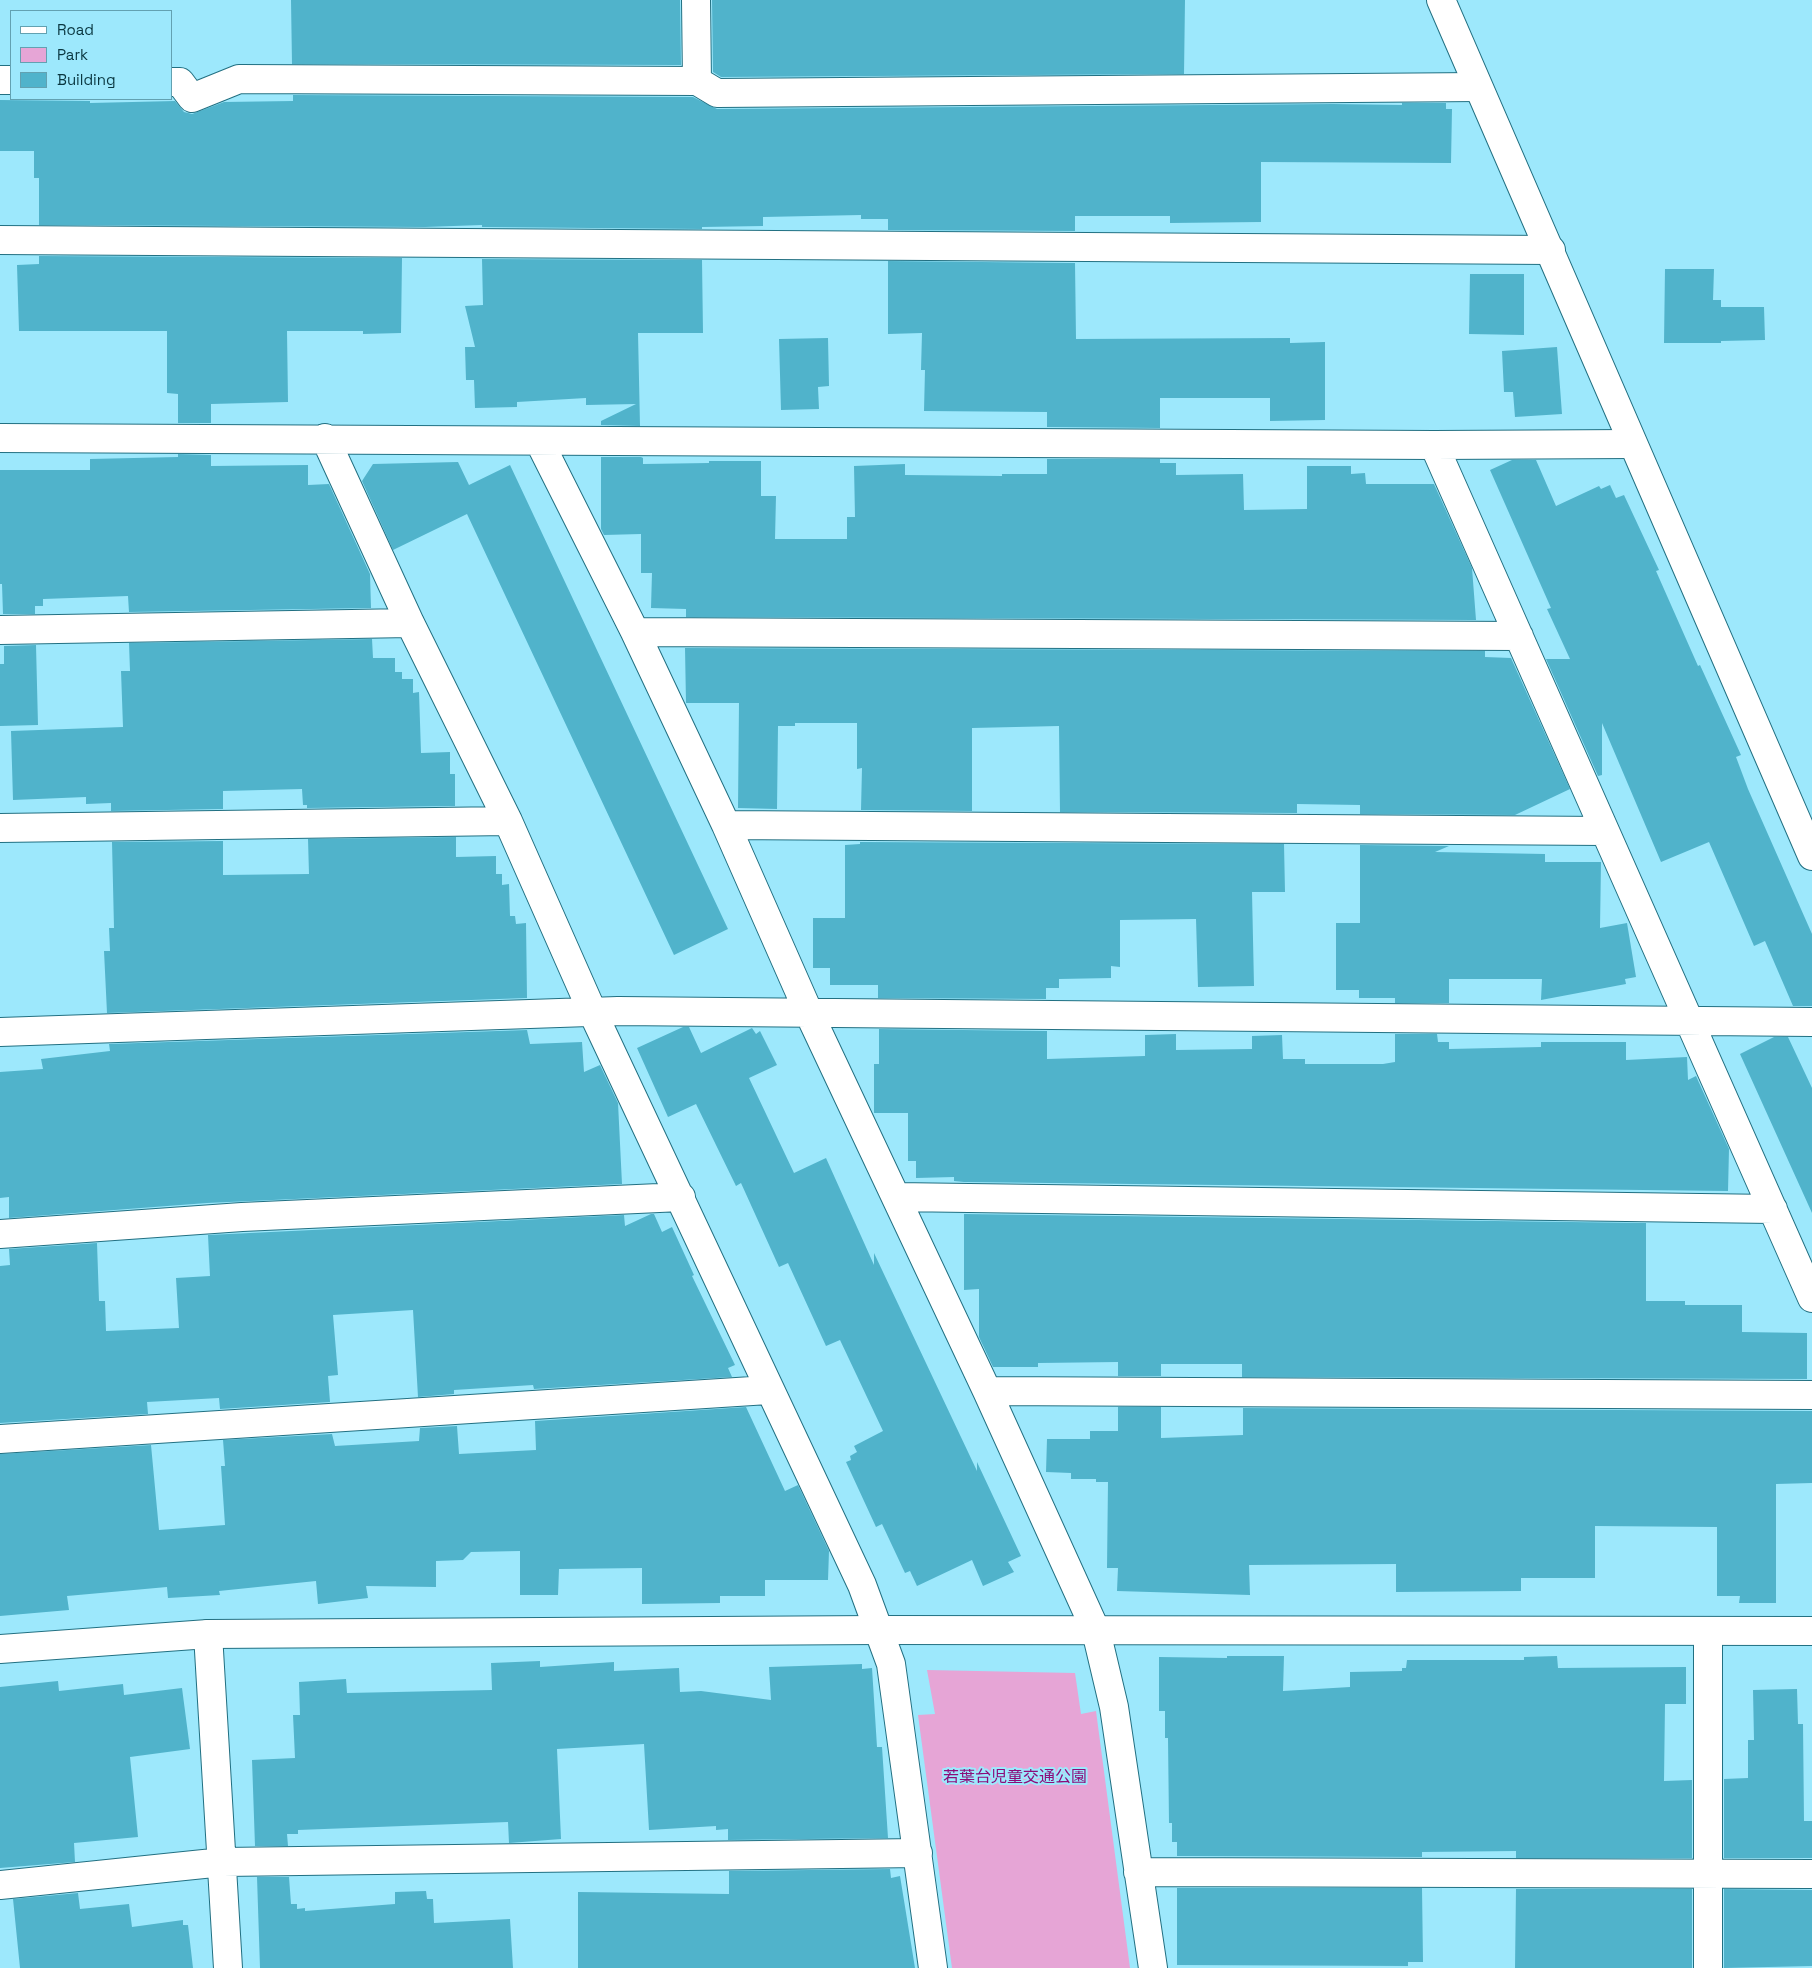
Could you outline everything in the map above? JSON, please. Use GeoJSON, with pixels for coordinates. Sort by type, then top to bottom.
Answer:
{"type":"FeatureCollection","features":[{"type":"Feature","properties":{"kind":"street"},"geometry":{"type":"LineString","coordinates":[[696,0],[697,81]]}},
{"type":"Feature","properties":{"kind":"street"},"geometry":{"type":"LineString","coordinates":[[1441,0],[1551,250],[1632,444],[1812,856]]}},
{"type":"Feature","properties":{"kind":"street"},"geometry":{"type":"LineString","coordinates":[[172,82],[180,82],[192,98],[239,79],[697,81],[716,93],[1478,87]]}},
{"type":"Feature","properties":{"kind":"street"},"geometry":{"type":"LineString","coordinates":[[0,240],[691,246],[1551,250]]}},
{"type":"Feature","properties":{"kind":"street"},"geometry":{"type":"LineString","coordinates":[[0,438],[325,438],[539,441],[1434,445],[1632,444]]}},
{"type":"Feature","properties":{"kind":"street"},"geometry":{"type":"LineString","coordinates":[[325,438],[410,623],[508,821],[592,1011],[681,1197],[768,1390],[862,1584],[891,1664],[933,1968]]}},
{"type":"Feature","properties":{"kind":"street"},"geometry":{"type":"LineString","coordinates":[[539,441],[634,632],[726,825],[808,1011],[987,1391],[1096,1631],[1114,1706],[1153,1968]]}},
{"type":"Feature","properties":{"kind":"street"},"geometry":{"type":"LineString","coordinates":[[1434,445],[1812,1298]]}},
{"type":"Feature","properties":{"kind":"street"},"geometry":{"type":"LineString","coordinates":[[0,630],[410,623]]}},
{"type":"Feature","properties":{"kind":"street"},"geometry":{"type":"LineString","coordinates":[[634,632],[1519,636]]}},
{"type":"Feature","properties":{"kind":"street"},"geometry":{"type":"LineString","coordinates":[[0,828],[508,821]]}},
{"type":"Feature","properties":{"kind":"street"},"geometry":{"type":"LineString","coordinates":[[726,825],[1605,831]]}},
{"type":"Feature","properties":{"kind":"street"},"geometry":{"type":"LineString","coordinates":[[0,1032],[592,1011],[808,1011],[1812,1022]]}},
{"type":"Feature","properties":{"kind":"street"},"geometry":{"type":"LineString","coordinates":[[0,1234],[242,1217],[681,1197]]}},
{"type":"Feature","properties":{"kind":"street"},"geometry":{"type":"LineString","coordinates":[[896,1197],[1773,1208]]}},
{"type":"Feature","properties":{"kind":"street"},"geometry":{"type":"LineString","coordinates":[[0,1438],[768,1390]]}},
{"type":"Feature","properties":{"kind":"street"},"geometry":{"type":"LineString","coordinates":[[987,1391],[1812,1395]]}},
{"type":"Feature","properties":{"kind":"street"},"geometry":{"type":"LineString","coordinates":[[0,1650],[208,1634],[878,1630],[1812,1631]]}},
{"type":"Feature","properties":{"kind":"street"},"geometry":{"type":"LineString","coordinates":[[1708,1631],[1708,1968]]}},
{"type":"Feature","properties":{"kind":"street"},"geometry":{"type":"LineString","coordinates":[[208,1634],[228,1968]]}},
{"type":"Feature","properties":{"kind":"street"},"geometry":{"type":"LineString","coordinates":[[0,1885],[223,1862],[918,1853]]}},
{"type":"Feature","properties":{"kind":"street"},"geometry":{"type":"LineString","coordinates":[[1138,1872],[1812,1874]]}},
{"type":"Feature","properties":{"kind":"green space","name":"若葉台児童交通公園"},"geometry":{"type":"Polygon","coordinates":[[[927,1670],[1075,1673],[1081,1714],[1096,1711],[1130,1968],[952,1968],[918,1715],[935,1714],[927,1670]]]}},
{"type":"Feature","properties":{"kind":"building"},"geometry":{"type":"Polygon","coordinates":[[[291,0],[680,0],[681,65],[292,64],[291,0]]]}},
{"type":"Feature","properties":{"kind":"building"},"geometry":{"type":"Polygon","coordinates":[[[712,0],[1185,0],[1184,74],[721,77],[713,72],[712,0]]]}},
{"type":"Feature","properties":{"kind":"building"},"geometry":{"type":"Polygon","coordinates":[[[293,95],[693,97],[717,109],[1402,105],[1402,103],[1446,103],[1446,109],[1452,109],[1451,163],[1261,162],[1261,222],[1170,223],[1170,216],[1075,216],[1075,231],[888,230],[888,219],[861,219],[861,215],[763,217],[763,226],[702,227],[702,229],[482,227],[482,225],[425,227],[39,225],[39,178],[34,178],[34,151],[0,151],[0,100],[90,101],[90,103],[175,101],[184,112],[192,114],[224,102],[293,101],[293,95]]]}},
{"type":"Feature","properties":{"kind":"building"},"geometry":{"type":"Polygon","coordinates":[[[39,256],[402,258],[401,333],[363,334],[363,331],[287,331],[288,402],[211,404],[211,423],[178,423],[178,394],[167,393],[167,331],[19,331],[17,265],[39,264],[39,256]]]}},
{"type":"Feature","properties":{"kind":"building"},"geometry":{"type":"Polygon","coordinates":[[[482,259],[702,260],[703,333],[638,333],[640,426],[601,425],[601,421],[636,404],[586,405],[586,398],[517,402],[517,407],[475,408],[474,380],[466,380],[465,347],[475,347],[465,306],[483,305],[482,259]]]}},
{"type":"Feature","properties":{"kind":"building"},"geometry":{"type":"Polygon","coordinates":[[[888,261],[1075,263],[1076,339],[1290,338],[1290,343],[1325,342],[1325,420],[1270,421],[1270,398],[1160,398],[1160,428],[1047,427],[1047,412],[924,411],[925,370],[921,370],[922,333],[888,334],[888,261]]]}},
{"type":"Feature","properties":{"kind":"building"},"geometry":{"type":"Polygon","coordinates":[[[1665,269],[1714,269],[1713,300],[1721,300],[1721,307],[1764,307],[1765,340],[1721,341],[1721,343],[1664,343],[1665,269]]]}},
{"type":"Feature","properties":{"kind":"building"},"geometry":{"type":"Polygon","coordinates":[[[1470,274],[1524,274],[1524,335],[1469,334],[1470,274]]]}},
{"type":"Feature","properties":{"kind":"building"},"geometry":{"type":"Polygon","coordinates":[[[828,338],[829,386],[818,387],[819,409],[781,410],[779,339],[828,338]]]}},
{"type":"Feature","properties":{"kind":"building"},"geometry":{"type":"Polygon","coordinates":[[[1557,347],[1562,414],[1515,417],[1513,392],[1504,392],[1502,351],[1557,347]]]}},
{"type":"Feature","properties":{"kind":"building"},"geometry":{"type":"Polygon","coordinates":[[[178,454],[211,455],[211,466],[308,465],[308,485],[329,484],[370,574],[371,608],[129,612],[128,596],[43,599],[43,606],[35,606],[35,614],[3,614],[2,584],[0,584],[0,470],[90,470],[90,459],[178,457],[178,454]]]}},
{"type":"Feature","properties":{"kind":"building"},"geometry":{"type":"Polygon","coordinates":[[[601,457],[641,457],[643,458],[643,464],[761,461],[761,496],[776,496],[775,539],[847,539],[847,517],[855,517],[854,466],[905,464],[905,475],[1002,476],[1002,474],[1047,474],[1047,459],[1160,459],[1160,463],[1176,463],[1176,475],[1243,474],[1244,510],[1307,509],[1307,466],[1351,466],[1351,474],[1365,473],[1366,484],[1434,484],[1472,568],[1476,620],[686,617],[686,609],[651,608],[652,573],[641,573],[641,534],[604,535],[601,529],[601,457]]]}},
{"type":"Feature","properties":{"kind":"building"},"geometry":{"type":"Polygon","coordinates":[[[1512,460],[1536,460],[1556,506],[1599,486],[1601,489],[1610,485],[1616,498],[1624,495],[1659,570],[1656,571],[1698,666],[1700,665],[1741,755],[1736,757],[1748,789],[1812,934],[1812,1006],[1793,1006],[1765,941],[1754,946],[1709,842],[1661,862],[1602,723],[1602,775],[1598,776],[1546,659],[1570,659],[1547,609],[1551,608],[1490,470],[1512,460]]]}},
{"type":"Feature","properties":{"kind":"building"},"geometry":{"type":"Polygon","coordinates":[[[458,462],[469,485],[510,465],[728,929],[674,955],[467,514],[393,550],[362,481],[373,464],[458,462]]]}},
{"type":"Feature","properties":{"kind":"building"},"geometry":{"type":"Polygon","coordinates":[[[372,639],[373,658],[395,658],[395,672],[402,672],[402,679],[413,679],[413,693],[419,692],[421,753],[450,752],[450,774],[455,774],[455,806],[307,808],[307,805],[303,805],[302,789],[223,791],[223,809],[111,811],[111,803],[86,804],[86,797],[13,800],[11,731],[123,727],[121,671],[130,671],[129,643],[372,639]]]}},
{"type":"Feature","properties":{"kind":"building"},"geometry":{"type":"Polygon","coordinates":[[[36,645],[38,725],[0,726],[0,664],[4,664],[4,646],[36,645]]]}},
{"type":"Feature","properties":{"kind":"building"},"geometry":{"type":"Polygon","coordinates":[[[685,648],[1485,651],[1485,657],[1511,658],[1570,789],[1515,815],[1360,814],[1360,805],[1297,804],[1297,813],[1060,812],[1059,726],[972,728],[972,811],[861,810],[862,768],[857,769],[857,723],[795,723],[795,726],[778,726],[777,809],[738,808],[739,703],[686,703],[685,648]]]}},
{"type":"Feature","properties":{"kind":"building"},"geometry":{"type":"Polygon","coordinates":[[[456,837],[456,857],[496,856],[496,874],[502,874],[502,885],[509,884],[510,916],[515,916],[516,924],[526,923],[527,998],[107,1013],[104,951],[110,951],[109,928],[114,928],[112,842],[223,841],[223,875],[309,874],[308,839],[456,837]]]}},
{"type":"Feature","properties":{"kind":"building"},"geometry":{"type":"Polygon","coordinates":[[[860,842],[1284,844],[1285,892],[1252,892],[1254,986],[1198,987],[1196,919],[1120,920],[1120,967],[1111,966],[1111,978],[1059,979],[1059,988],[1046,988],[1046,999],[878,998],[878,985],[830,985],[830,968],[813,968],[813,918],[845,918],[845,845],[860,844],[860,842]]]}},
{"type":"Feature","properties":{"kind":"building"},"geometry":{"type":"Polygon","coordinates":[[[1360,845],[1449,846],[1435,852],[1545,854],[1545,862],[1601,862],[1600,928],[1627,923],[1636,977],[1625,979],[1626,984],[1541,1000],[1542,979],[1449,979],[1449,1003],[1395,1003],[1395,998],[1359,998],[1359,990],[1336,990],[1336,923],[1360,923],[1360,845]]]}},
{"type":"Feature","properties":{"kind":"building"},"geometry":{"type":"Polygon","coordinates":[[[683,1027],[689,1027],[701,1053],[752,1028],[756,1034],[760,1031],[777,1065],[749,1078],[794,1173],[826,1158],[874,1265],[874,1253],[977,1471],[977,1462],[1021,1556],[1008,1562],[1014,1572],[983,1586],[972,1560],[917,1586],[910,1571],[905,1573],[882,1524],[876,1527],[846,1462],[851,1460],[850,1456],[857,1452],[854,1446],[883,1431],[840,1340],[826,1346],[788,1263],[779,1267],[741,1183],[736,1186],[696,1104],[668,1117],[637,1048],[683,1027]]]}},
{"type":"Feature","properties":{"kind":"building"},"geometry":{"type":"Polygon","coordinates":[[[879,1029],[1047,1031],[1047,1059],[1145,1056],[1145,1035],[1176,1034],[1176,1050],[1252,1049],[1252,1036],[1282,1035],[1283,1059],[1305,1059],[1305,1064],[1383,1064],[1395,1062],[1395,1034],[1437,1034],[1438,1042],[1449,1042],[1449,1049],[1541,1047],[1541,1042],[1626,1042],[1626,1060],[1687,1057],[1688,1080],[1696,1076],[1729,1149],[1728,1191],[964,1182],[954,1181],[954,1177],[916,1178],[916,1161],[908,1161],[908,1113],[874,1113],[874,1064],[879,1064],[879,1029]]]}},
{"type":"Feature","properties":{"kind":"building"},"geometry":{"type":"Polygon","coordinates":[[[527,1030],[530,1044],[582,1042],[584,1072],[600,1065],[618,1103],[622,1184],[207,1203],[9,1218],[9,1197],[0,1198],[0,1072],[43,1069],[41,1059],[110,1051],[109,1044],[527,1030]]]}},
{"type":"Feature","properties":{"kind":"building"},"geometry":{"type":"Polygon","coordinates":[[[1774,1037],[1788,1037],[1812,1088],[1812,1213],[1740,1054],[1774,1037]]]}},
{"type":"Feature","properties":{"kind":"building"},"geometry":{"type":"Polygon","coordinates":[[[654,1214],[662,1232],[672,1227],[694,1275],[692,1276],[735,1365],[728,1368],[732,1377],[534,1389],[533,1385],[454,1390],[454,1394],[418,1397],[413,1310],[333,1315],[338,1375],[328,1376],[330,1402],[220,1409],[219,1398],[147,1402],[148,1414],[0,1423],[0,1266],[10,1265],[9,1249],[97,1243],[99,1301],[105,1301],[106,1331],[179,1328],[176,1278],[210,1276],[208,1235],[624,1215],[625,1226],[654,1214]]]}},
{"type":"Feature","properties":{"kind":"building"},"geometry":{"type":"Polygon","coordinates":[[[964,1214],[1646,1223],[1646,1301],[1685,1301],[1685,1305],[1742,1305],[1742,1332],[1807,1333],[1807,1379],[1242,1377],[1242,1364],[1161,1364],[1161,1376],[1118,1376],[1118,1362],[1038,1363],[1038,1367],[993,1367],[979,1337],[979,1289],[964,1290],[964,1214]]]}},
{"type":"Feature","properties":{"kind":"building"},"geometry":{"type":"Polygon","coordinates":[[[746,1407],[785,1491],[798,1485],[829,1551],[828,1580],[765,1580],[765,1596],[720,1596],[720,1603],[642,1604],[642,1568],[559,1569],[558,1595],[520,1595],[520,1551],[471,1552],[463,1560],[436,1561],[436,1587],[366,1586],[368,1598],[318,1604],[316,1581],[219,1591],[220,1595],[168,1598],[167,1587],[67,1596],[69,1610],[0,1616],[0,1454],[151,1445],[159,1530],[225,1525],[221,1466],[225,1466],[223,1440],[332,1434],[335,1446],[419,1441],[420,1428],[457,1426],[459,1454],[536,1450],[535,1421],[746,1407]]]}},
{"type":"Feature","properties":{"kind":"building"},"geometry":{"type":"Polygon","coordinates":[[[1118,1407],[1161,1407],[1161,1438],[1243,1435],[1243,1408],[1812,1411],[1812,1483],[1776,1484],[1776,1603],[1739,1603],[1740,1596],[1717,1596],[1717,1527],[1595,1526],[1595,1578],[1521,1578],[1521,1591],[1396,1592],[1396,1564],[1249,1565],[1250,1595],[1117,1591],[1118,1568],[1107,1568],[1108,1482],[1096,1482],[1096,1479],[1071,1479],[1071,1473],[1046,1472],[1047,1439],[1090,1439],[1090,1431],[1118,1431],[1118,1407]]]}},
{"type":"Feature","properties":{"kind":"building"},"geometry":{"type":"Polygon","coordinates":[[[1227,1656],[1284,1656],[1283,1691],[1350,1687],[1350,1672],[1402,1671],[1402,1668],[1406,1668],[1407,1660],[1524,1660],[1524,1657],[1557,1656],[1558,1668],[1686,1667],[1686,1704],[1665,1704],[1664,1781],[1692,1780],[1692,1858],[1516,1858],[1516,1851],[1422,1852],[1422,1857],[1177,1856],[1177,1842],[1172,1842],[1172,1823],[1169,1823],[1168,1738],[1165,1738],[1165,1711],[1159,1711],[1159,1657],[1227,1658],[1227,1656]]]}},
{"type":"Feature","properties":{"kind":"building"},"geometry":{"type":"Polygon","coordinates":[[[540,1661],[540,1667],[614,1662],[614,1671],[679,1668],[680,1692],[701,1691],[771,1700],[769,1667],[862,1664],[862,1669],[872,1668],[877,1747],[882,1747],[888,1838],[728,1840],[728,1829],[716,1830],[716,1826],[649,1830],[644,1744],[557,1749],[561,1839],[509,1843],[508,1822],[298,1830],[298,1834],[287,1834],[288,1846],[255,1846],[252,1760],[295,1758],[293,1715],[300,1715],[299,1682],[346,1679],[347,1693],[492,1690],[491,1663],[540,1661]]]}},
{"type":"Feature","properties":{"kind":"building"},"geometry":{"type":"Polygon","coordinates":[[[58,1681],[59,1691],[123,1684],[124,1695],[182,1688],[190,1749],[130,1757],[138,1837],[74,1843],[75,1862],[0,1868],[0,1687],[58,1681]]]}},
{"type":"Feature","properties":{"kind":"building"},"geometry":{"type":"Polygon","coordinates":[[[1797,1689],[1798,1724],[1803,1724],[1804,1821],[1812,1821],[1812,1858],[1724,1858],[1724,1779],[1748,1778],[1748,1740],[1754,1740],[1753,1690],[1797,1689]]]}},
{"type":"Feature","properties":{"kind":"building"},"geometry":{"type":"Polygon","coordinates":[[[890,1869],[891,1878],[900,1876],[915,1968],[578,1968],[578,1892],[729,1894],[729,1871],[890,1869]]]}},
{"type":"Feature","properties":{"kind":"building"},"geometry":{"type":"Polygon","coordinates":[[[257,1877],[289,1877],[291,1904],[297,1904],[297,1909],[305,1908],[305,1911],[395,1904],[395,1892],[426,1891],[427,1899],[433,1899],[434,1923],[510,1919],[513,1968],[260,1968],[257,1877]]]}},
{"type":"Feature","properties":{"kind":"building"},"geometry":{"type":"Polygon","coordinates":[[[1177,1888],[1422,1888],[1423,1962],[1408,1962],[1408,1966],[1177,1965],[1177,1888]]]}},
{"type":"Feature","properties":{"kind":"building"},"geometry":{"type":"Polygon","coordinates":[[[1516,1889],[1692,1889],[1692,1968],[1515,1968],[1516,1889]]]}},
{"type":"Feature","properties":{"kind":"building"},"geometry":{"type":"Polygon","coordinates":[[[1724,1889],[1812,1890],[1812,1966],[1724,1968],[1724,1889]]]}},
{"type":"Feature","properties":{"kind":"building"},"geometry":{"type":"Polygon","coordinates":[[[78,1893],[80,1909],[129,1904],[132,1927],[183,1920],[183,1925],[188,1925],[193,1968],[20,1968],[13,1899],[78,1893]]]}}]}
